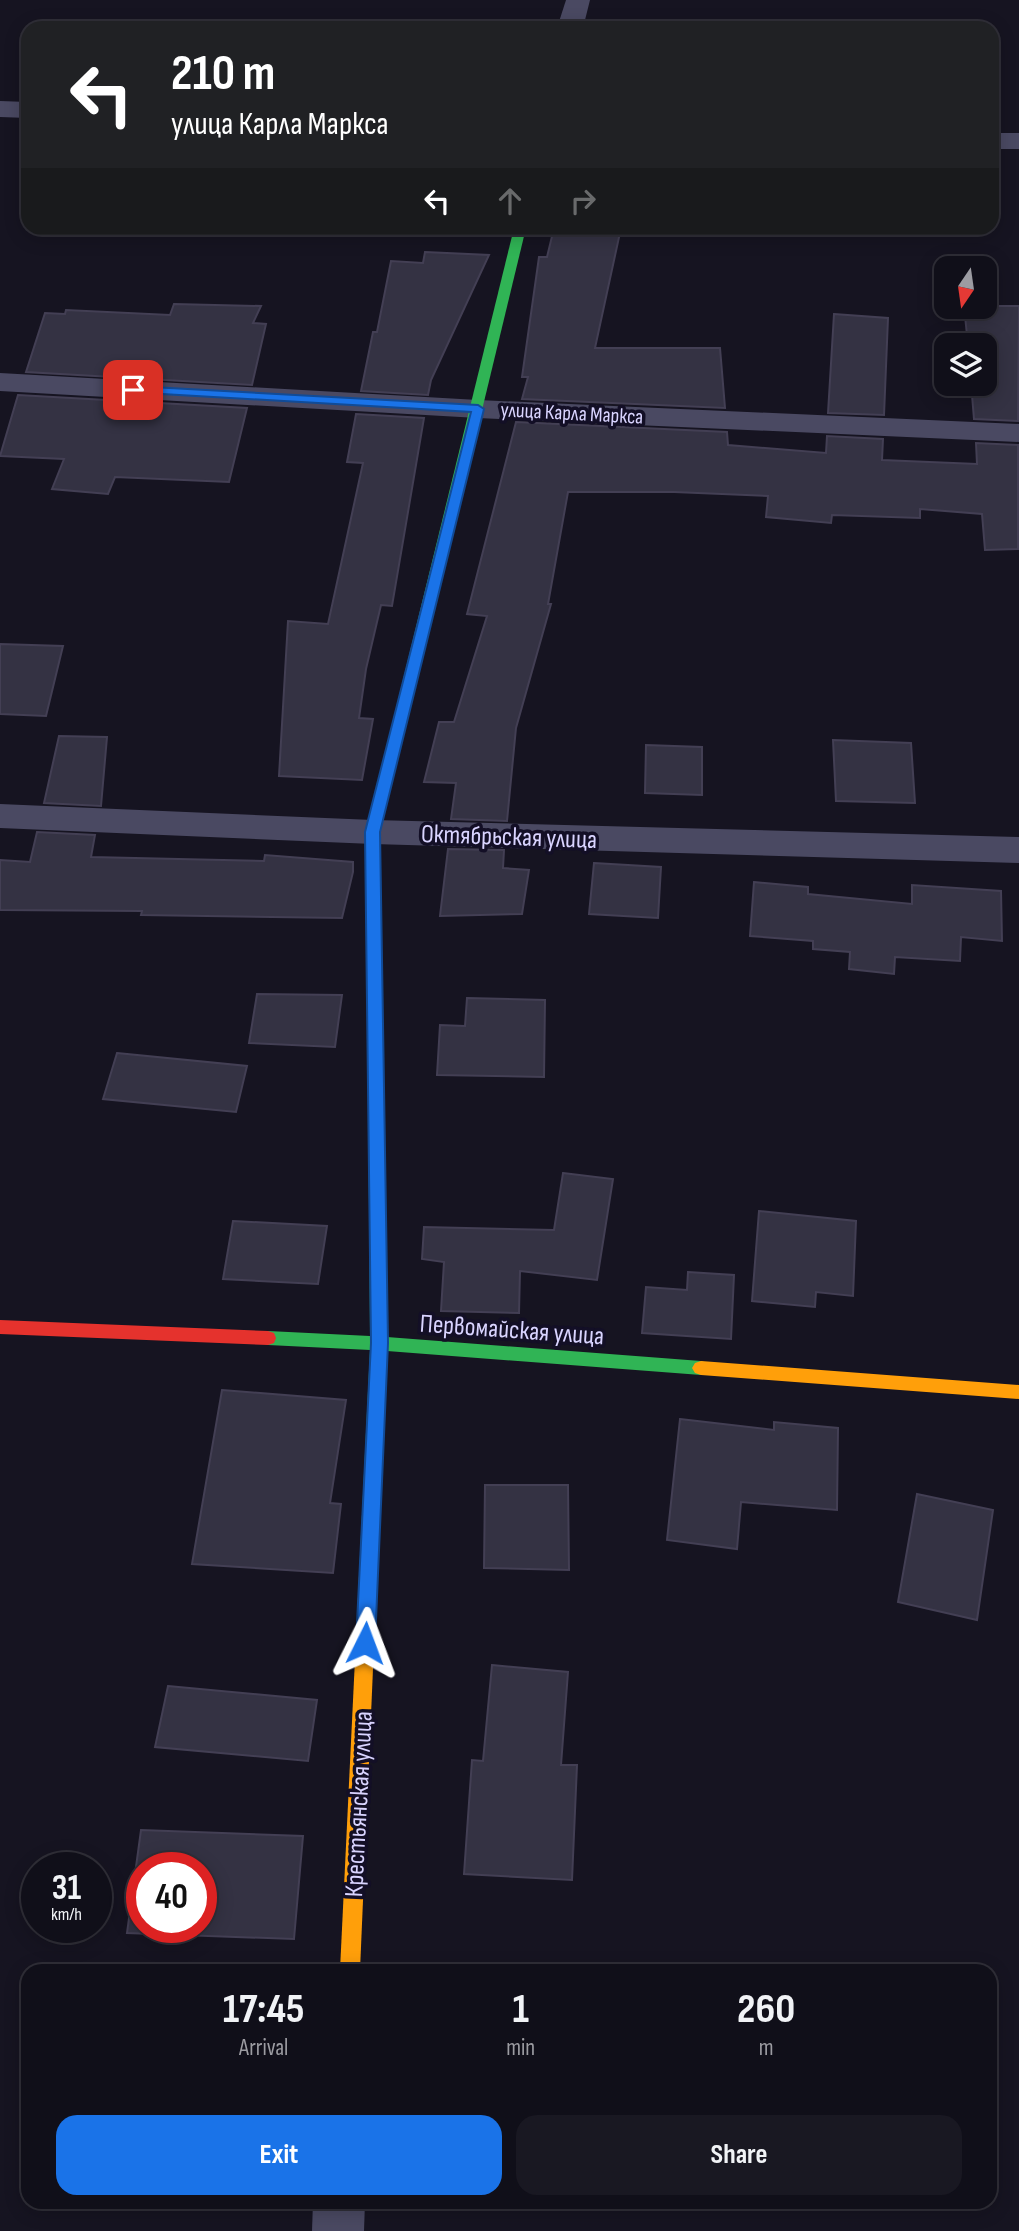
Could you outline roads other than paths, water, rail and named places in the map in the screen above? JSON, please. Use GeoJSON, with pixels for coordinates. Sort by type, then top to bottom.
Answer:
{"type":"FeatureCollection","features":[{"type":"Feature","properties":{"kind":"street"},"geometry":{"type":"LineString","coordinates":[[572,21],[578,0]]}},
{"type":"Feature","properties":{"kind":"street"},"geometry":{"type":"LineString","coordinates":[[0,109],[21,110]]}},
{"type":"Feature","properties":{"kind":"street"},"geometry":{"type":"LineString","coordinates":[[999,141],[1019,141]]}},
{"type":"Feature","properties":{"kind":"street","name":"Крестьянская улица"},"geometry":{"type":"LineString","coordinates":[[350,1964],[379,1343],[373,832],[518,235]]}},
{"type":"Feature","properties":{"kind":"street","name":"улица Карла Маркса"},"geometry":{"type":"LineString","coordinates":[[0,382],[478,409],[1019,433]]}},
{"type":"Feature","properties":{"kind":"street","name":"Октябрьская улица"},"geometry":{"type":"LineString","coordinates":[[0,816],[373,832],[1019,850]]}},
{"type":"Feature","properties":{"kind":"street","name":"Первомайская улица"},"geometry":{"type":"LineString","coordinates":[[0,1327],[379,1343],[1019,1392]]}},
{"type":"Feature","properties":{"kind":"street"},"geometry":{"type":"LineString","coordinates":[[338,2231],[340,2209]]}}]}
